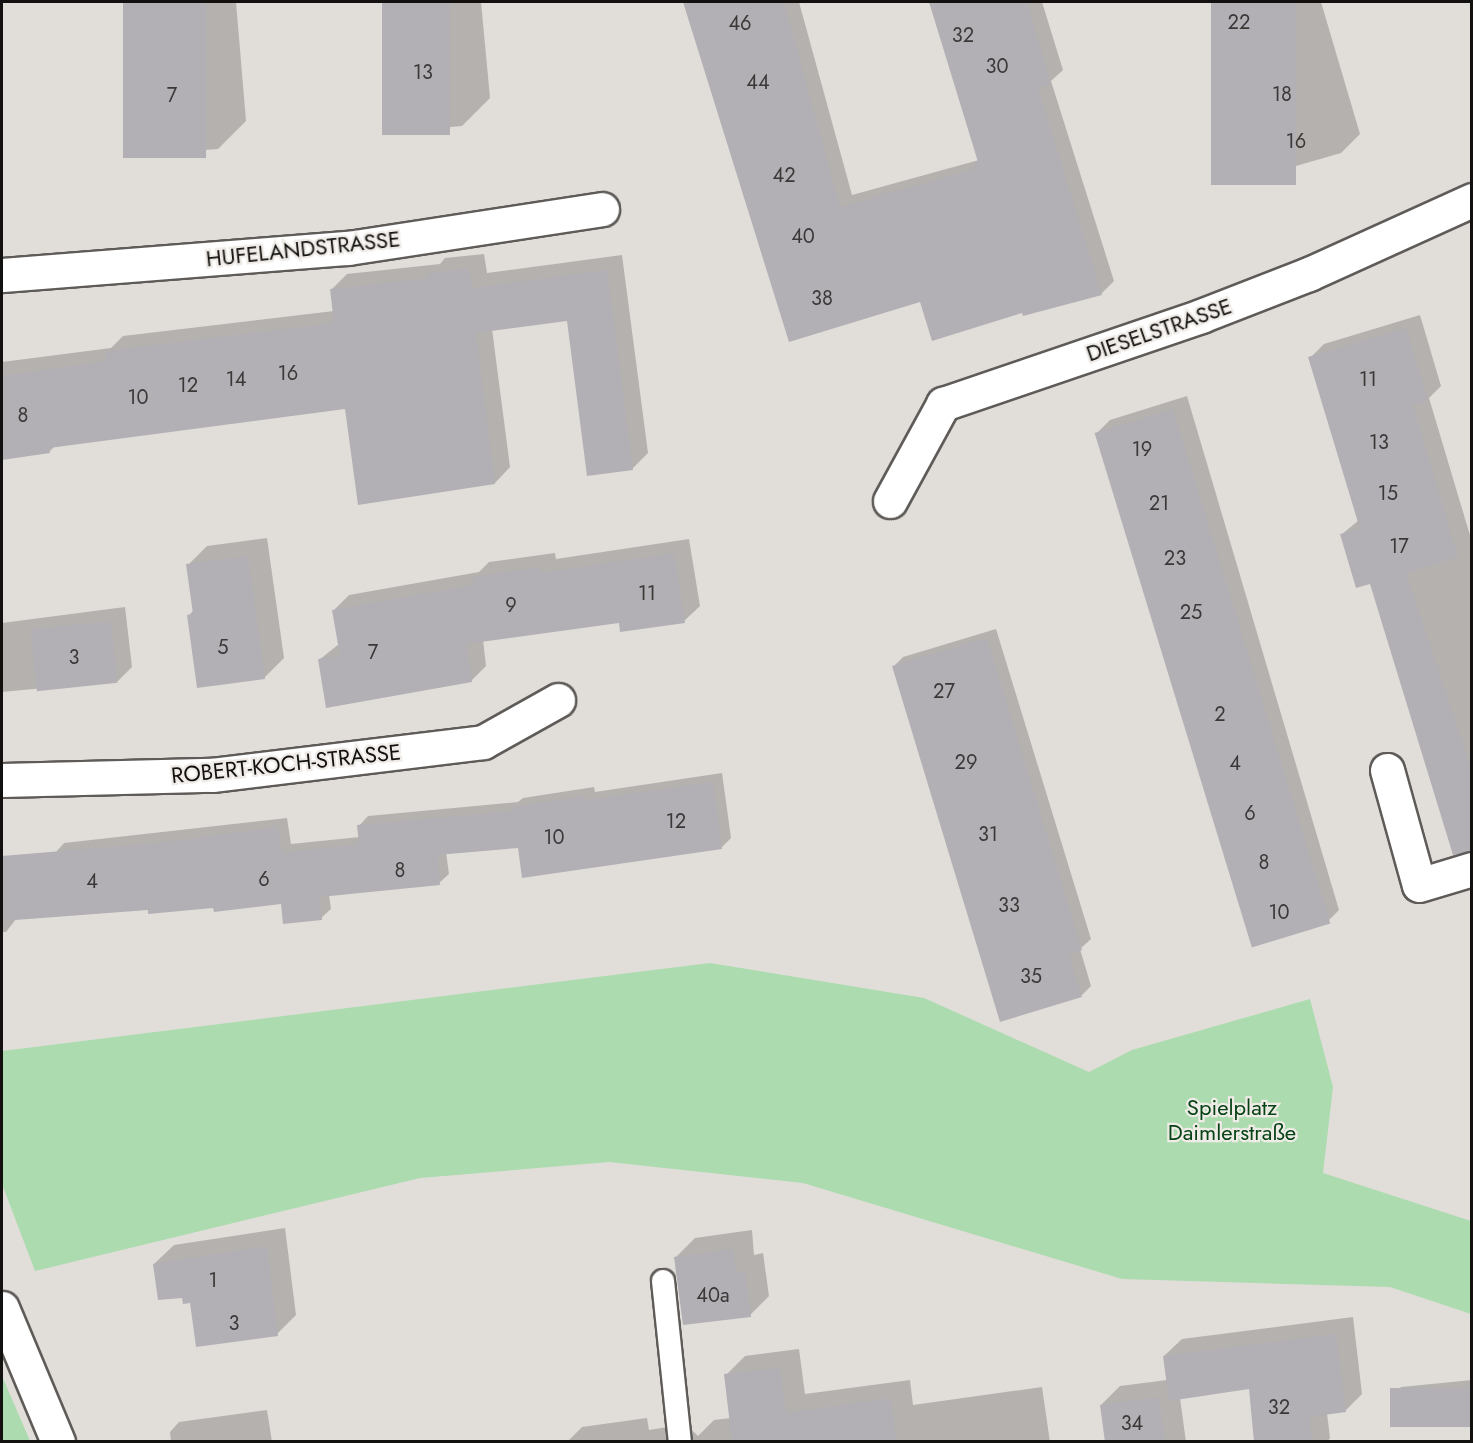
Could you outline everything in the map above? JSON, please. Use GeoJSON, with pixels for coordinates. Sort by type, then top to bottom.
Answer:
{"type":"FeatureCollection","features":[{"type":"Feature","properties":{"kind":"street","name":"DIESELSTRASSE"},"geometry":{"type":"LineString","coordinates":[[890,501],[943,404],[1201,316],[1310,274],[1472,201]]}},
{"type":"Feature","properties":{"kind":"street","name":"HUFELANDSTRASSE"},"geometry":{"type":"LineString","coordinates":[[2,275],[348,248],[602,209]]}},
{"type":"Feature","properties":{"kind":"street","name":"ROBERT-KOCH-STRASSE"},"geometry":{"type":"LineString","coordinates":[[2,780],[212,775],[483,742],[558,700]]}},
{"type":"Feature","properties":{"kind":"street"},"geometry":{"type":"LineString","coordinates":[[1388,770],[1419,885],[1472,869]]}},
{"type":"Feature","properties":{"kind":"street"},"geometry":{"type":"LineString","coordinates":[[2,1308],[58,1442]]}},
{"type":"Feature","properties":{"kind":"lane"},"geometry":{"type":"LineString","coordinates":[[663,1281],[680,1442]]}},
{"type":"Feature","properties":{"kind":"green space","name":"Spielplatz Daimlerstraße"},"geometry":{"type":"Polygon","coordinates":[[[710,963],[924,998],[1089,1072],[1132,1050],[1310,999],[1333,1087],[1323,1173],[1471,1221],[1471,1314],[1390,1287],[1122,1279],[803,1183],[609,1162],[420,1178],[35,1271],[2,1184],[2,1051],[710,963]]]}},
{"type":"Feature","properties":{"kind":"green space"},"geometry":{"type":"Polygon","coordinates":[[[2,1376],[30,1441],[2,1441],[2,1376]]]}},
{"type":"Feature","properties":{"kind":"building"},"geometry":{"type":"Polygon","coordinates":[[[123,2],[206,2],[206,158],[123,158],[123,2]]]}},
{"type":"Feature","properties":{"kind":"building"},"geometry":{"type":"Polygon","coordinates":[[[382,2],[450,2],[450,135],[382,135],[382,2]]]}},
{"type":"Feature","properties":{"kind":"building"},"geometry":{"type":"Polygon","coordinates":[[[683,2],[784,2],[840,207],[975,169],[973,164],[978,162],[929,2],[1027,2],[1051,84],[1038,88],[1102,295],[1023,316],[1022,313],[932,341],[920,302],[789,342],[683,2]]]}},
{"type":"Feature","properties":{"kind":"building"},"geometry":{"type":"Polygon","coordinates":[[[1211,2],[1296,2],[1296,185],[1211,185],[1211,2]]]}},
{"type":"Feature","properties":{"kind":"building"},"geometry":{"type":"Polygon","coordinates":[[[469,268],[472,288],[607,270],[633,470],[587,476],[567,321],[476,333],[495,484],[358,505],[345,409],[49,448],[50,453],[2,460],[2,376],[107,361],[106,351],[334,323],[330,289],[429,278],[428,273],[469,268]]]}},
{"type":"Feature","properties":{"kind":"building"},"geometry":{"type":"Polygon","coordinates":[[[1406,328],[1428,401],[1413,405],[1458,557],[1406,573],[1472,772],[1472,851],[1453,855],[1370,584],[1356,588],[1340,534],[1360,529],[1308,357],[1406,328]]]}},
{"type":"Feature","properties":{"kind":"building"},"geometry":{"type":"Polygon","coordinates":[[[1173,409],[1330,923],[1252,947],[1095,433],[1173,409]]]}},
{"type":"Feature","properties":{"kind":"building"},"geometry":{"type":"Polygon","coordinates":[[[674,553],[685,623],[620,632],[619,623],[466,644],[472,682],[326,708],[318,659],[340,656],[332,610],[474,585],[472,577],[540,567],[541,573],[674,553]]]}},
{"type":"Feature","properties":{"kind":"building"},"geometry":{"type":"Polygon","coordinates":[[[248,556],[265,679],[197,688],[187,615],[193,614],[186,564],[248,556]]]}},
{"type":"Feature","properties":{"kind":"building"},"geometry":{"type":"Polygon","coordinates":[[[111,621],[117,683],[37,691],[30,629],[111,621]]]}},
{"type":"Feature","properties":{"kind":"building"},"geometry":{"type":"Polygon","coordinates":[[[987,638],[1082,950],[1069,954],[1082,997],[1000,1022],[892,666],[987,638]]]}},
{"type":"Feature","properties":{"kind":"building"},"geometry":{"type":"Polygon","coordinates":[[[713,782],[722,849],[522,878],[518,848],[437,855],[440,885],[320,897],[322,920],[283,924],[281,904],[214,912],[213,908],[148,914],[148,910],[2,921],[2,856],[158,843],[278,827],[282,853],[359,844],[357,825],[512,811],[512,807],[585,796],[586,800],[713,782]]]}},
{"type":"Feature","properties":{"kind":"building"},"geometry":{"type":"Polygon","coordinates":[[[267,1246],[278,1336],[196,1347],[190,1303],[183,1304],[182,1298],[158,1300],[153,1264],[267,1246]]]}},
{"type":"Feature","properties":{"kind":"building"},"geometry":{"type":"Polygon","coordinates":[[[733,1249],[736,1273],[745,1272],[751,1317],[683,1325],[674,1257],[733,1249]]]}},
{"type":"Feature","properties":{"kind":"building"},"geometry":{"type":"Polygon","coordinates":[[[1336,1334],[1346,1412],[1309,1417],[1312,1442],[1254,1442],[1249,1389],[1169,1401],[1163,1356],[1336,1334]]]}},
{"type":"Feature","properties":{"kind":"building"},"geometry":{"type":"Polygon","coordinates":[[[780,1368],[786,1413],[891,1398],[896,1442],[732,1442],[724,1374],[780,1368]]]}},
{"type":"Feature","properties":{"kind":"building"},"geometry":{"type":"Polygon","coordinates":[[[1390,1388],[1472,1388],[1472,1427],[1390,1427],[1390,1388]]]}},
{"type":"Feature","properties":{"kind":"building"},"geometry":{"type":"Polygon","coordinates":[[[1159,1397],[1165,1442],[1105,1442],[1100,1405],[1159,1397]]]}}]}
